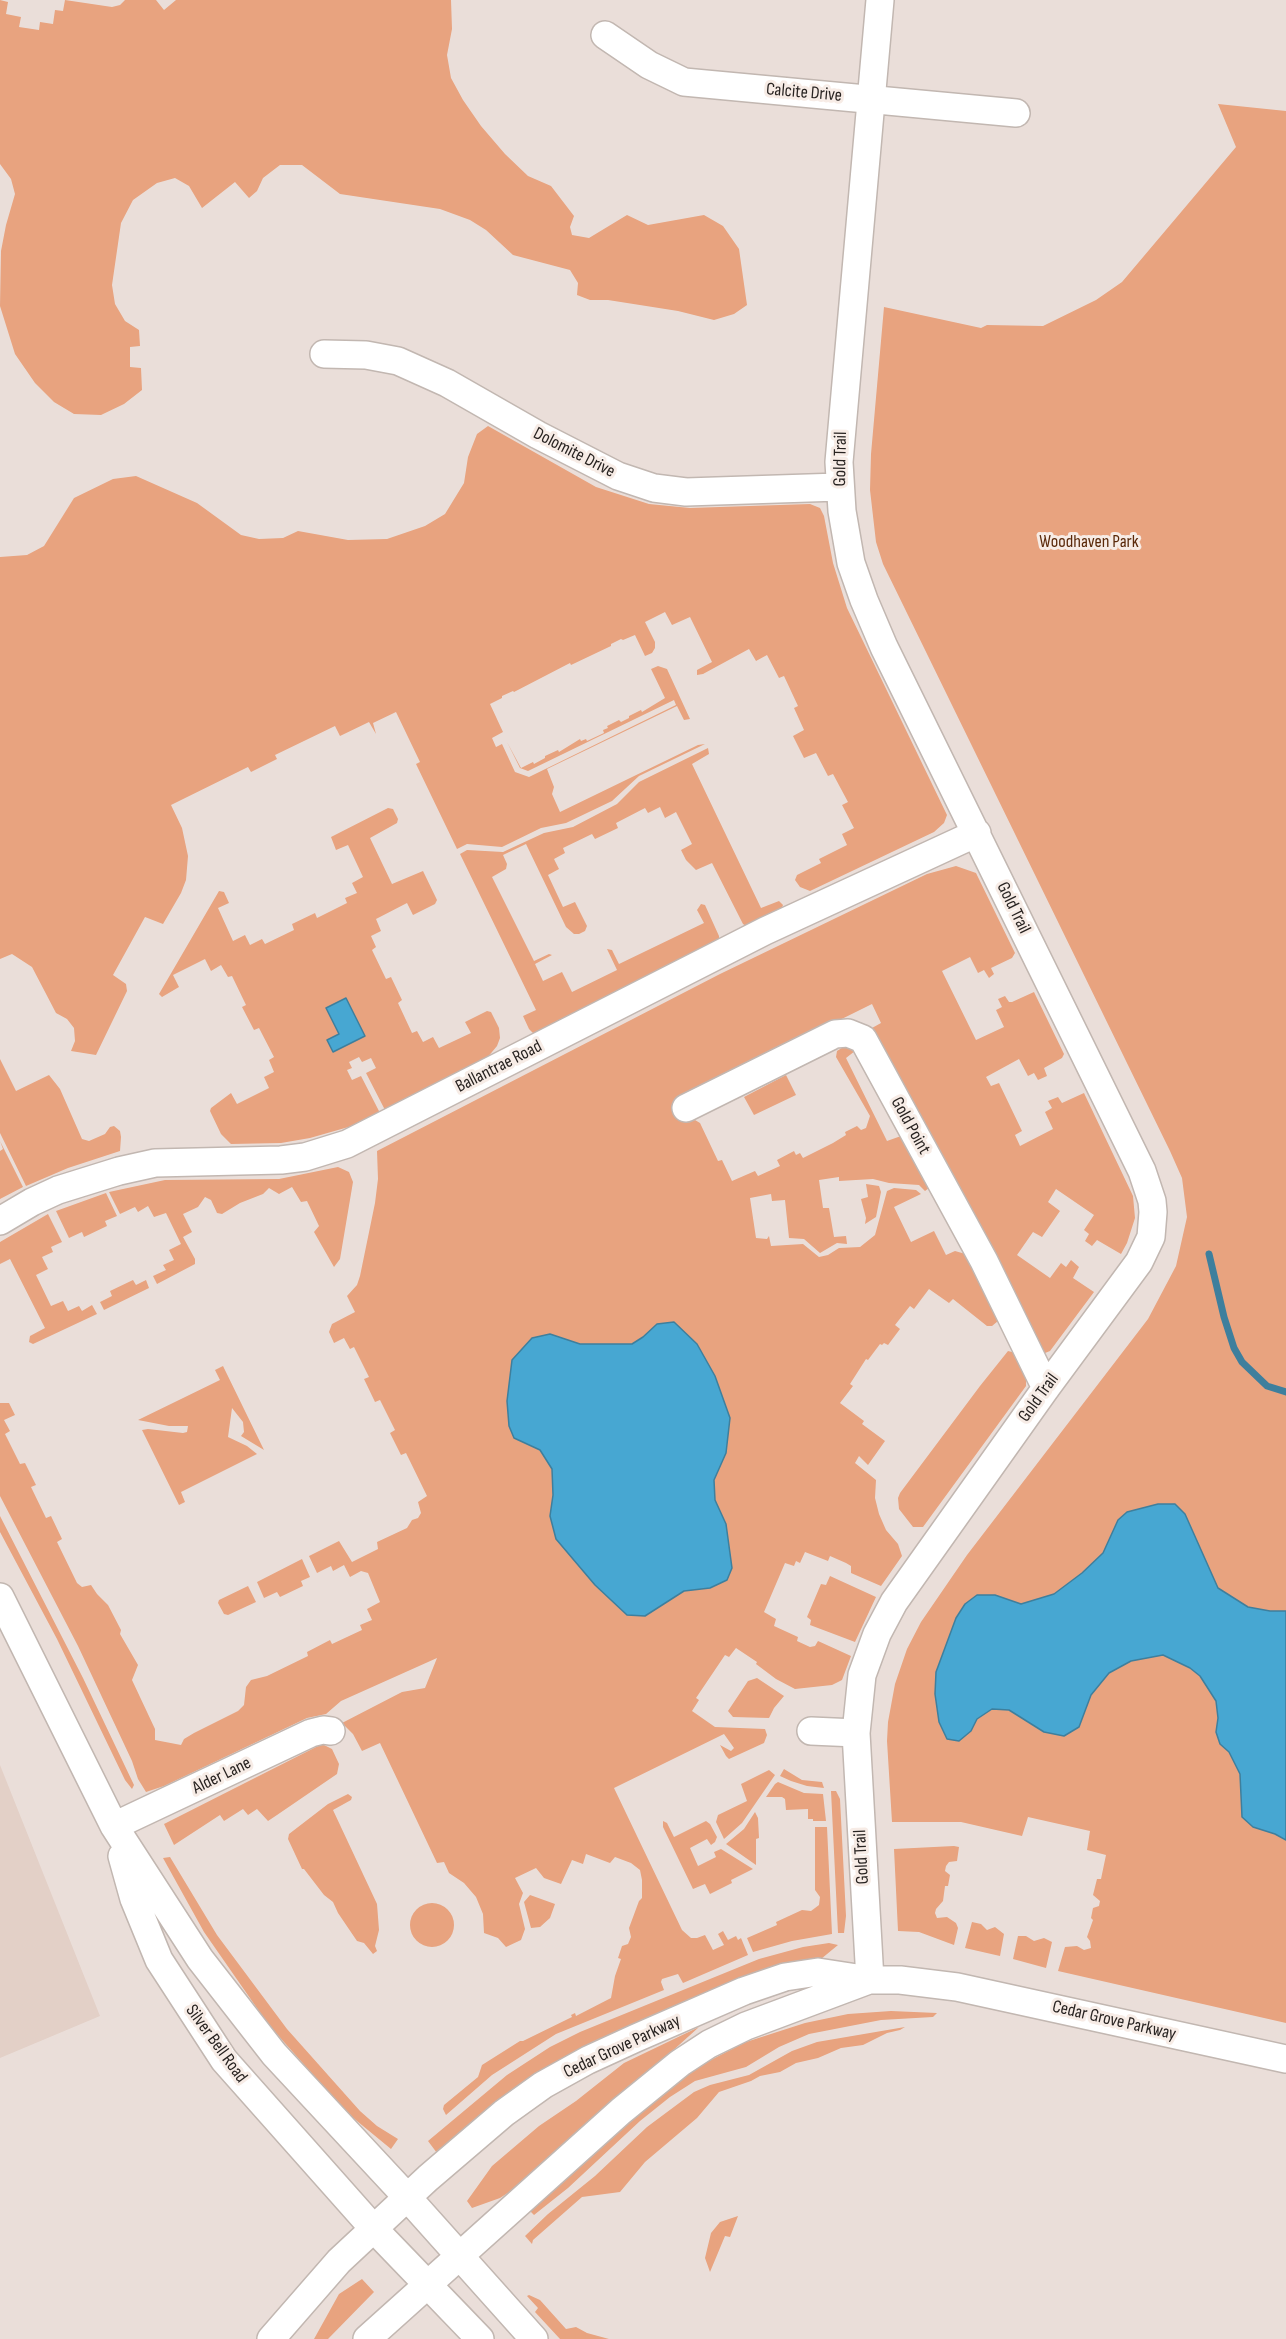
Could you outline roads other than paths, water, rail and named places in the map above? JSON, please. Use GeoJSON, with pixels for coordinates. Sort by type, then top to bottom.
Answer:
{"type":"FeatureCollection","features":[{"type":"Feature","properties":{"kind":"street","name":"Gold Trail"},"geometry":{"type":"LineString","coordinates":[[870,1980],[856,1733],[862,1675],[884,1618],[1146,1251],[1153,1226],[1152,1201],[1142,1171],[884,647],[864,600],[849,551],[839,487],[842,426],[880,0]]}},
{"type":"Feature","properties":{"kind":"street","name":"Calcite Drive"},"geometry":{"type":"LineString","coordinates":[[605,35],[649,65],[684,82],[1016,113]]}},
{"type":"Feature","properties":{"kind":"street","name":"Dolomite Drive"},"geometry":{"type":"LineString","coordinates":[[324,354],[366,356],[398,361],[447,383],[538,435],[618,476],[654,488],[686,492],[839,487]]}},
{"type":"Feature","properties":{"kind":"street","name":"Ballantrae Road"},"geometry":{"type":"LineString","coordinates":[[0,1221],[58,1190],[119,1171],[155,1163],[280,1160],[305,1157],[347,1144],[765,931],[976,833]]}},
{"type":"Feature","properties":{"kind":"street","name":"Gold Point"},"geometry":{"type":"LineString","coordinates":[[686,1108],[836,1034],[848,1033],[862,1039],[984,1261],[1046,1388]]}},
{"type":"Feature","properties":{"kind":"street","name":"Silver Bell Road"},"geometry":{"type":"LineString","coordinates":[[0,1597],[114,1826],[200,1959],[274,2054],[407,2197],[534,2339]]}},
{"type":"Feature","properties":{"kind":"street","name":"Alder Lane"},"geometry":{"type":"LineString","coordinates":[[114,1826],[311,1733],[331,1731]]}},
{"type":"Feature","properties":{"kind":"street"},"geometry":{"type":"LineString","coordinates":[[811,1731],[856,1733]]}},
{"type":"Feature","properties":{"kind":"street","name":"Silver Bell Road"},"geometry":{"type":"LineString","coordinates":[[114,1826],[134,1899],[147,1935],[176,1989],[224,2060],[374,2229],[480,2339]]}},
{"type":"Feature","properties":{"kind":"street","name":"Cedar Grove Parkway"},"geometry":{"type":"LineString","coordinates":[[407,2197],[504,2113],[543,2085],[588,2060],[744,1991],[785,1977],[818,1972],[870,1980],[928,1983],[986,1992],[1286,2059]]}},
{"type":"Feature","properties":{"kind":"street","name":"Cedar Grove Parkway"},"geometry":{"type":"LineString","coordinates":[[458,2255],[520,2203],[645,2090],[709,2044],[746,2026],[870,1980]]}},
{"type":"Feature","properties":{"kind":"street"},"geometry":{"type":"LineString","coordinates":[[271,2339],[339,2261],[407,2197]]}},
{"type":"Feature","properties":{"kind":"street"},"geometry":{"type":"LineString","coordinates":[[366,2339],[458,2255]]}},
{"type":"Feature","properties":{"kind":"water"},"geometry":{"type":"Polygon","coordinates":[[[346,998],[365,1036],[333,1052],[327,1040],[339,1034],[326,1008],[346,998]]]}},
{"type":"Feature","properties":{"kind":"water"},"geometry":{"type":"Polygon","coordinates":[[[674,1322],[697,1344],[715,1376],[730,1418],[726,1453],[714,1480],[715,1500],[726,1524],[732,1568],[727,1580],[710,1588],[684,1591],[645,1616],[627,1615],[595,1585],[556,1539],[550,1516],[553,1495],[552,1469],[540,1450],[514,1438],[509,1426],[507,1401],[512,1360],[532,1338],[550,1334],[580,1344],[632,1344],[657,1324],[674,1322]]]}},
{"type":"Feature","properties":{"kind":"water"},"geometry":{"type":"Polygon","coordinates":[[[1158,1504],[1175,1504],[1185,1514],[1218,1588],[1248,1607],[1286,1611],[1286,1840],[1253,1827],[1242,1817],[1240,1774],[1229,1752],[1220,1744],[1216,1732],[1218,1718],[1216,1701],[1200,1676],[1190,1668],[1163,1655],[1131,1661],[1109,1673],[1091,1695],[1079,1727],[1064,1736],[1044,1732],[1009,1710],[992,1709],[977,1719],[971,1731],[959,1741],[947,1739],[939,1722],[935,1694],[936,1672],[956,1618],[965,1604],[977,1595],[995,1595],[1021,1604],[1054,1594],[1082,1573],[1103,1553],[1118,1520],[1127,1512],[1158,1504]]]}},
{"type":"Feature","properties":{"kind":"waterway"},"geometry":{"type":"LineString","coordinates":[[1209,1254],[1234,1348],[1242,1362],[1267,1386],[1286,1392]]}},
{"type":"Feature","properties":{"kind":"park label","name":"Woodhaven Park"},"geometry":{"type":"Point","coordinates":[1089,542]}}]}
